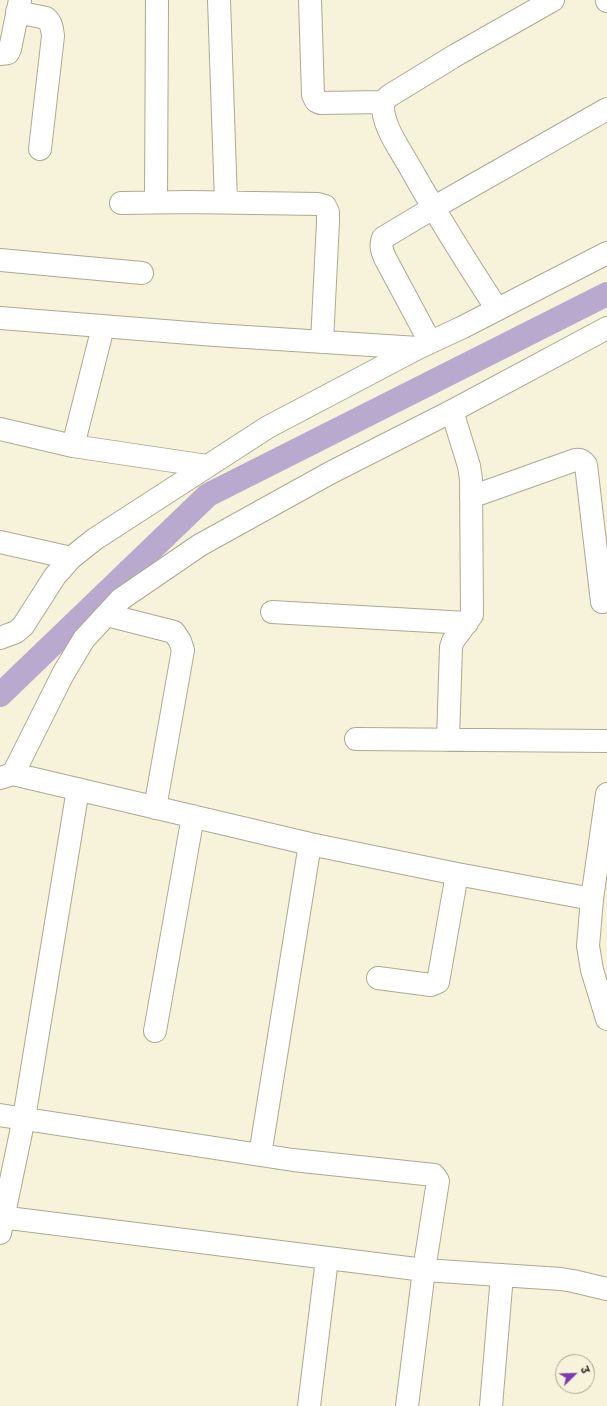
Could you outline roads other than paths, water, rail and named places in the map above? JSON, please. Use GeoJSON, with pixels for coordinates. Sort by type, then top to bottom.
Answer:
{"type":"FeatureCollection","features":[{"type":"Feature","properties":{"kind":"street"},"geometry":{"type":"LineString","coordinates":[[156,202],[157,0]]}},
{"type":"Feature","properties":{"kind":"street"},"geometry":{"type":"LineString","coordinates":[[218,0],[226,202]]}},
{"type":"Feature","properties":{"kind":"street"},"geometry":{"type":"LineString","coordinates":[[310,0],[313,95],[316,101],[320,103],[383,102],[389,96],[456,55],[554,0]]}},
{"type":"Feature","properties":{"kind":"street"},"geometry":{"type":"LineString","coordinates":[[0,54],[8,52],[10,49],[18,6],[46,18],[49,21],[52,26],[53,36],[40,149]]}},
{"type":"Feature","properties":{"kind":"street"},"geometry":{"type":"LineString","coordinates":[[383,102],[383,110],[389,130],[433,208],[497,309]]}},
{"type":"Feature","properties":{"kind":"street"},"geometry":{"type":"LineString","coordinates":[[424,345],[382,251],[381,244],[383,238],[607,109]]}},
{"type":"Feature","properties":{"kind":"street"},"geometry":{"type":"LineString","coordinates":[[121,203],[226,202],[318,204],[325,206],[328,212],[328,222],[322,342]]}},
{"type":"Feature","properties":{"kind":"street"},"geometry":{"type":"LineString","coordinates":[[0,638],[16,632],[23,626],[55,576],[71,558],[95,539],[268,427],[424,345],[607,253]]}},
{"type":"Feature","properties":{"kind":"street"},"geometry":{"type":"LineString","coordinates":[[0,260],[142,273]]}},
{"type":"Feature","properties":{"kind":"street"},"geometry":{"type":"LineString","coordinates":[[0,318],[103,327],[322,342],[424,345]]}},
{"type":"Feature","properties":{"kind":"street"},"geometry":{"type":"LineString","coordinates":[[73,446],[103,327]]}},
{"type":"Feature","properties":{"kind":"street"},"geometry":{"type":"LineString","coordinates":[[592,899],[457,874],[310,844],[78,790],[7,776],[84,639],[121,600],[200,545],[330,473],[452,411],[607,328]]}},
{"type":"Feature","properties":{"kind":"street"},"geometry":{"type":"LineString","coordinates":[[448,740],[451,647],[453,641],[472,615],[471,497],[469,466],[452,411]]}},
{"type":"Feature","properties":{"kind":"street"},"geometry":{"type":"LineString","coordinates":[[0,428],[73,446],[207,466]]}},
{"type":"Feature","properties":{"kind":"street"},"geometry":{"type":"LineString","coordinates":[[471,497],[575,460],[583,461],[586,465],[602,602]]}},
{"type":"Feature","properties":{"kind":"street"},"geometry":{"type":"LineString","coordinates":[[0,542],[71,558]]}},
{"type":"Feature","properties":{"kind":"street"},"geometry":{"type":"LineString","coordinates":[[272,612],[467,623]]}},
{"type":"Feature","properties":{"kind":"street"},"geometry":{"type":"LineString","coordinates":[[107,615],[174,632],[180,641],[183,650],[155,808]]}},
{"type":"Feature","properties":{"kind":"street"},"geometry":{"type":"LineString","coordinates":[[356,739],[607,741]]}},
{"type":"Feature","properties":{"kind":"street"},"geometry":{"type":"LineString","coordinates":[[78,790],[24,1118],[1,1223],[424,1270],[561,1279],[607,1289]]}},
{"type":"Feature","properties":{"kind":"street"},"geometry":{"type":"LineString","coordinates":[[607,794],[592,899],[588,946],[589,956],[607,1019]]}},
{"type":"Feature","properties":{"kind":"street"},"geometry":{"type":"LineString","coordinates":[[155,1031],[193,816]]}},
{"type":"Feature","properties":{"kind":"street"},"geometry":{"type":"LineString","coordinates":[[260,1155],[310,844]]}},
{"type":"Feature","properties":{"kind":"street"},"geometry":{"type":"LineString","coordinates":[[378,978],[431,985],[438,982],[457,874]]}},
{"type":"Feature","properties":{"kind":"street"},"geometry":{"type":"LineString","coordinates":[[0,1114],[293,1160],[434,1175],[438,1180],[424,1270],[407,1406]]}},
{"type":"Feature","properties":{"kind":"street"},"geometry":{"type":"LineString","coordinates":[[309,1406],[327,1259]]}},
{"type":"Feature","properties":{"kind":"street"},"geometry":{"type":"LineString","coordinates":[[491,1406],[502,1276]]}},
{"type":"Feature","properties":{"kind":"waterway"},"geometry":{"type":"LineString","coordinates":[[0,695],[208,495],[607,294]]}}]}
